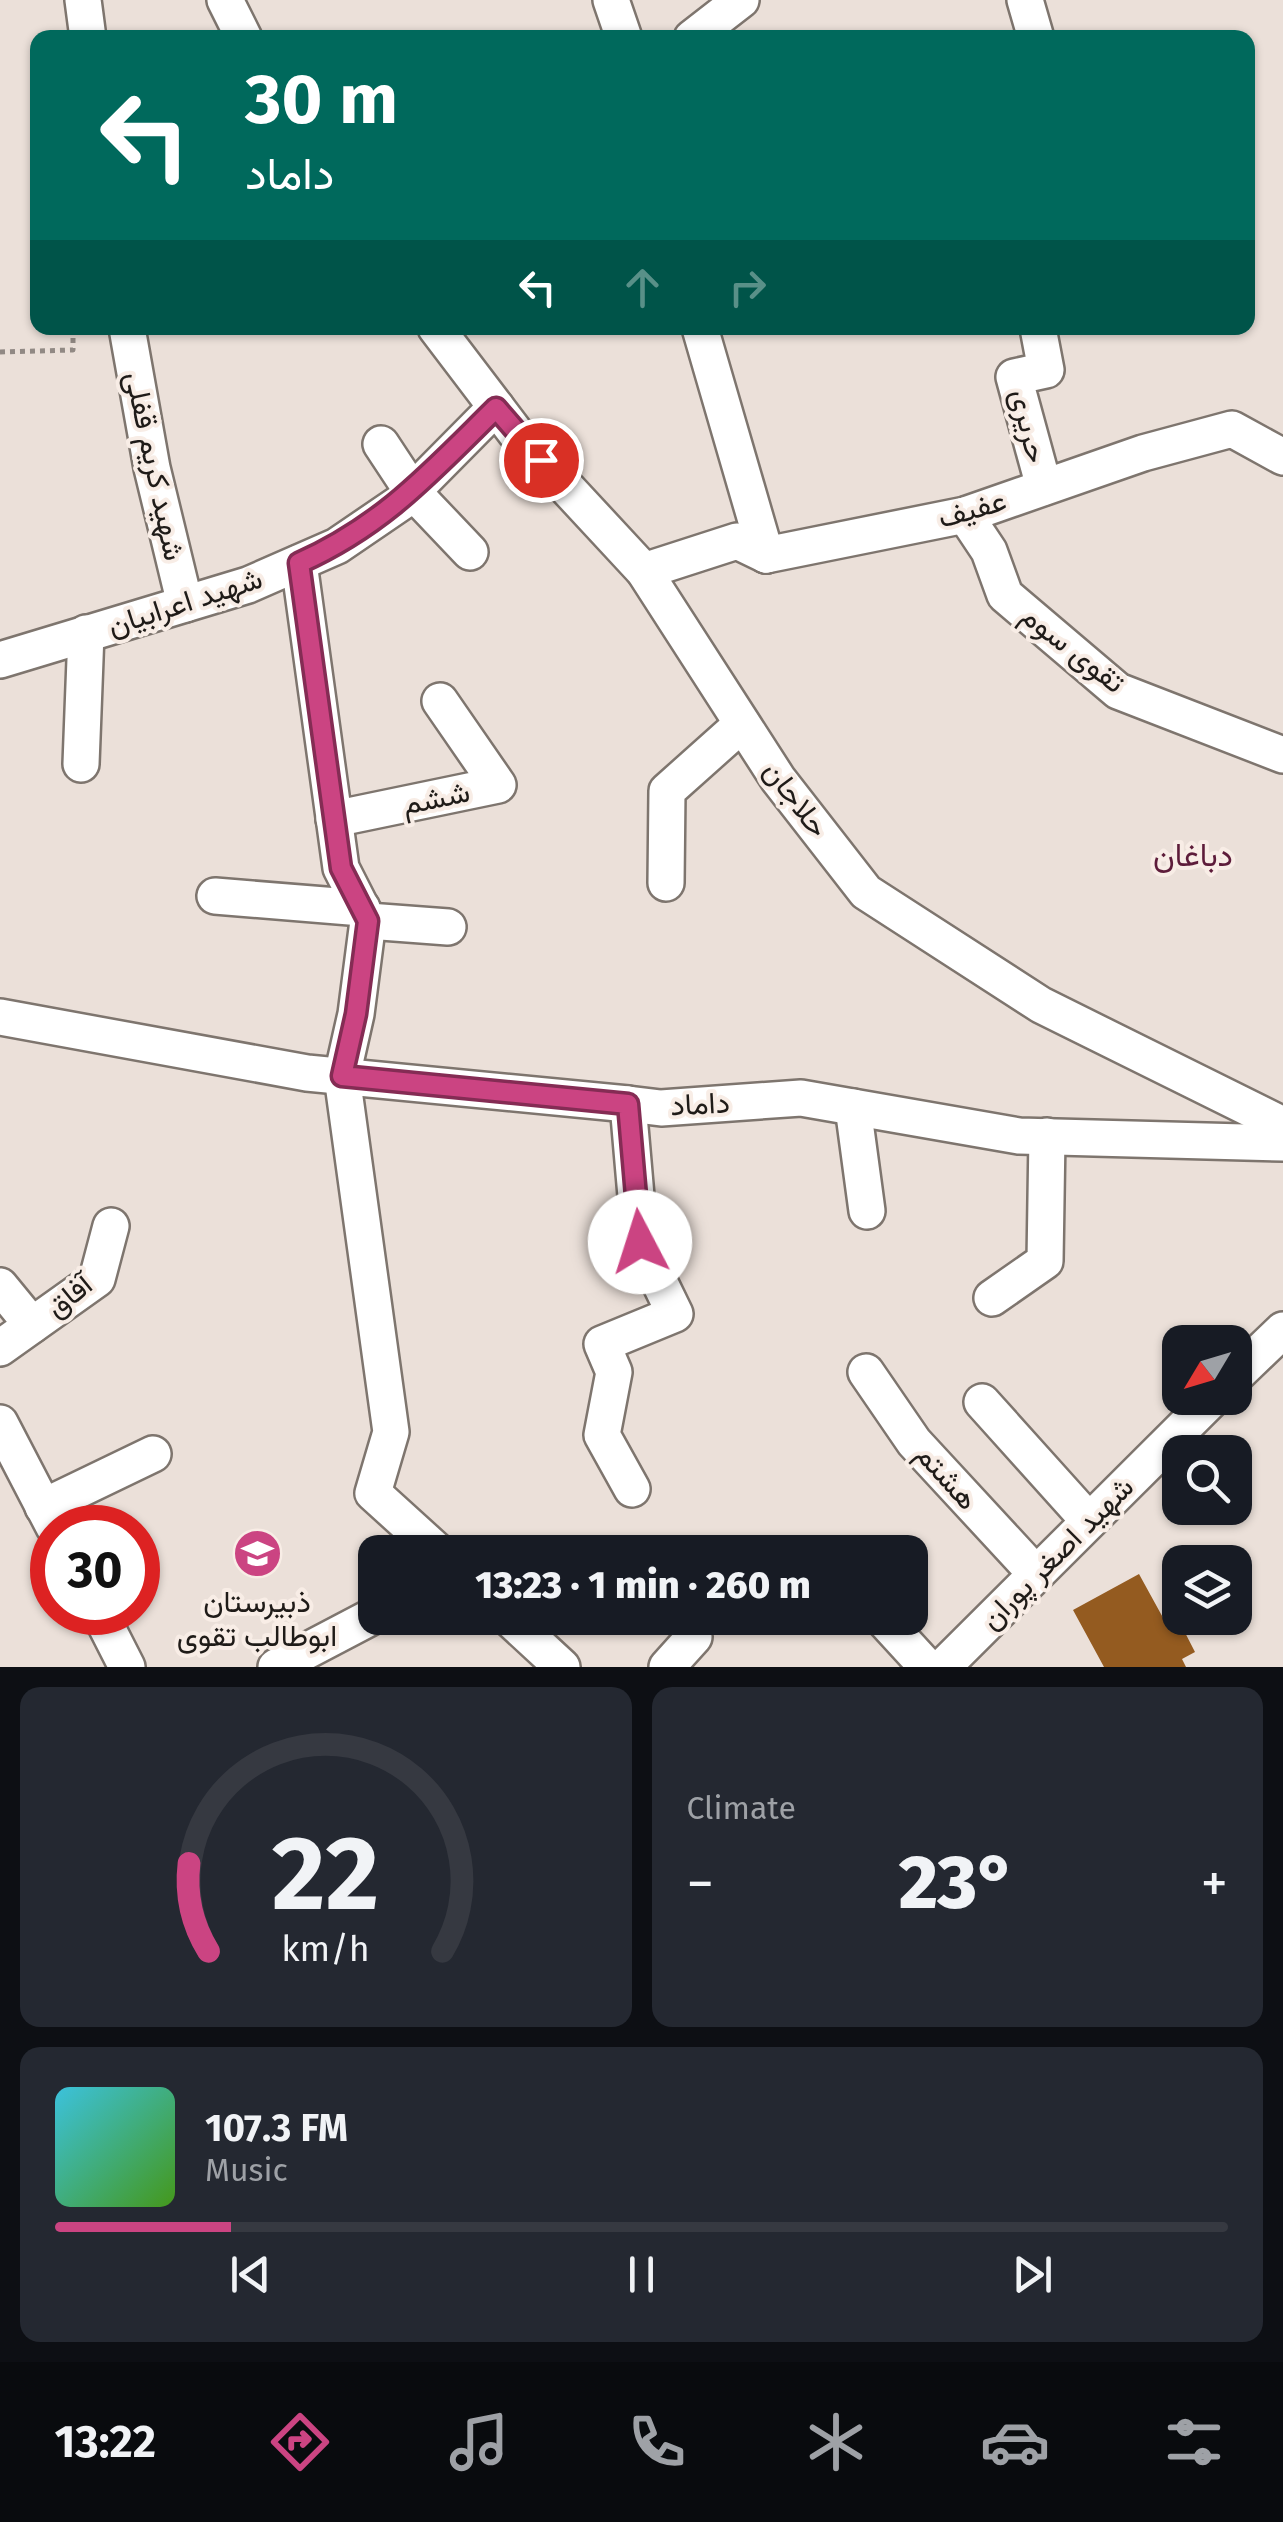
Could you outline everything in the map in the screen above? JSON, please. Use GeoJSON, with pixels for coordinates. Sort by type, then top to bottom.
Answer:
{"type":"FeatureCollection","features":[{"type":"Feature","properties":{"kind":"street"},"geometry":{"type":"LineString","coordinates":[[83,0],[87,30]]}},
{"type":"Feature","properties":{"kind":"street"},"geometry":{"type":"LineString","coordinates":[[225,0],[240,30]]}},
{"type":"Feature","properties":{"kind":"street"},"geometry":{"type":"LineString","coordinates":[[611,0],[621,30]]}},
{"type":"Feature","properties":{"kind":"street"},"geometry":{"type":"LineString","coordinates":[[706,30],[741,0]]}},
{"type":"Feature","properties":{"kind":"street"},"geometry":{"type":"LineString","coordinates":[[1025,0],[1034,30]]}},
{"type":"Feature","properties":{"kind":"street","name":"شهید کریم قفلی"},"geometry":{"type":"LineString","coordinates":[[129,335],[152,468],[185,604]]}},
{"type":"Feature","properties":{"kind":"street","name":"حلاجان"},"geometry":{"type":"LineString","coordinates":[[441,335],[515,432],[644,570],[778,779],[866,892],[1041,1005],[1283,1126]]}},
{"type":"Feature","properties":{"kind":"street"},"geometry":{"type":"LineString","coordinates":[[702,335],[766,555]]}},
{"type":"Feature","properties":{"kind":"street","name":"حریری"},"geometry":{"type":"LineString","coordinates":[[1039,335],[1046,370],[1014,377],[1044,488]]}},
{"type":"Feature","properties":{"kind":"street","name":"شهید اعرابیان"},"geometry":{"type":"LineString","coordinates":[[0,660],[248,586],[337,546],[412,491],[496,408]]}},
{"type":"Feature","properties":{"kind":"street","name":"عفیف"},"geometry":{"type":"LineString","coordinates":[[766,555],[965,515],[1143,453],[1232,430],[1283,458]]}},
{"type":"Feature","properties":{"kind":"street"},"geometry":{"type":"LineString","coordinates":[[381,444],[412,491],[470,552]]}},
{"type":"Feature","properties":{"kind":"street","name":"تقوی سوم"},"geometry":{"type":"LineString","coordinates":[[965,515],[990,551],[1005,595],[1118,691],[1283,755]]}},
{"type":"Feature","properties":{"kind":"street"},"geometry":{"type":"LineString","coordinates":[[644,570],[736,541],[766,555]]}},
{"type":"Feature","properties":{"kind":"street"},"geometry":{"type":"LineString","coordinates":[[299,563],[341,868],[365,914],[356,1014],[342,1076],[391,1432],[373,1493],[419,1535]]}},
{"type":"Feature","properties":{"kind":"street"},"geometry":{"type":"LineString","coordinates":[[81,764],[86,633]]}},
{"type":"Feature","properties":{"kind":"street","name":"ششم"},"geometry":{"type":"LineString","coordinates":[[334,819],[498,785],[440,702]]}},
{"type":"Feature","properties":{"kind":"street"},"geometry":{"type":"LineString","coordinates":[[666,883],[667,791],[742,724]]}},
{"type":"Feature","properties":{"kind":"street"},"geometry":{"type":"LineString","coordinates":[[214,896],[448,927]]}},
{"type":"Feature","properties":{"kind":"street","name":"داماد"},"geometry":{"type":"LineString","coordinates":[[0,1017],[307,1073],[661,1108],[801,1098],[1020,1136],[1283,1142]]}},
{"type":"Feature","properties":{"kind":"street"},"geometry":{"type":"LineString","coordinates":[[628,1104],[640,1242],[675,1314],[602,1344],[614,1372],[602,1435],[632,1489]]}},
{"type":"Feature","properties":{"kind":"street"},"geometry":{"type":"LineString","coordinates":[[853,1107],[867,1212]]}},
{"type":"Feature","properties":{"kind":"street"},"geometry":{"type":"LineString","coordinates":[[992,1298],[1045,1262],[1046,1136]]}},
{"type":"Feature","properties":{"kind":"street","name":"آفاق"},"geometry":{"type":"LineString","coordinates":[[0,1348],[98,1279],[111,1226]]}},
{"type":"Feature","properties":{"kind":"street"},"geometry":{"type":"LineString","coordinates":[[0,1286],[32,1325]]}},
{"type":"Feature","properties":{"kind":"street"},"geometry":{"type":"LineString","coordinates":[[1252,1360],[1283,1330]]}},
{"type":"Feature","properties":{"kind":"street","name":"هشتم"},"geometry":{"type":"LineString","coordinates":[[866,1372],[914,1442],[1036,1574]]}},
{"type":"Feature","properties":{"kind":"street"},"geometry":{"type":"LineString","coordinates":[[982,1402],[1089,1521]]}},
{"type":"Feature","properties":{"kind":"street","name":"شهید اصغر پوران"},"geometry":{"type":"LineString","coordinates":[[943,1667],[1196,1415]]}},
{"type":"Feature","properties":{"kind":"street"},"geometry":{"type":"LineString","coordinates":[[0,1423],[43,1505]]}},
{"type":"Feature","properties":{"kind":"street"},"geometry":{"type":"LineString","coordinates":[[69,1505],[153,1454]]}},
{"type":"Feature","properties":{"kind":"street"},"geometry":{"type":"LineString","coordinates":[[276,1667],[358,1624]]}},
{"type":"Feature","properties":{"kind":"street"},"geometry":{"type":"LineString","coordinates":[[111,1635],[127,1667]]}},
{"type":"Feature","properties":{"kind":"street"},"geometry":{"type":"LineString","coordinates":[[527,1635],[562,1667]]}},
{"type":"Feature","properties":{"kind":"street"},"geometry":{"type":"LineString","coordinates":[[898,1635],[927,1667]]}},
{"type":"Feature","properties":{"kind":"street"},"geometry":{"type":"LineString","coordinates":[[667,1667],[694,1637]]}},
{"type":"Feature","properties":{"kind":"path"},"geometry":{"type":"LineString","coordinates":[[0,352],[73,350],[73,335]]}},
{"type":"Feature","properties":{"kind":"building"},"geometry":{"type":"Polygon","coordinates":[[[1139,1574],[1162,1616],[1162,1635],[1186,1635],[1195,1652],[1182,1659],[1186,1667],[1104,1667],[1073,1610],[1139,1574]]]}},
{"type":"Feature","properties":{"kind":"place","name":"ذبیرستان ابوطالب تقوی"},"geometry":{"type":"Point","coordinates":[257,1553]}},
{"type":"Feature","properties":{"kind":"district","name":"دباغان"},"geometry":{"type":"Point","coordinates":[1193,855]}},
{"type":"Feature","properties":{"kind":"route"},"geometry":{"type":"LineString","coordinates":[[541,460],[496,408],[403,501],[337,546],[299,563],[341,868],[368,921],[356,1014],[342,1076],[628,1104],[640,1242]]}}]}
